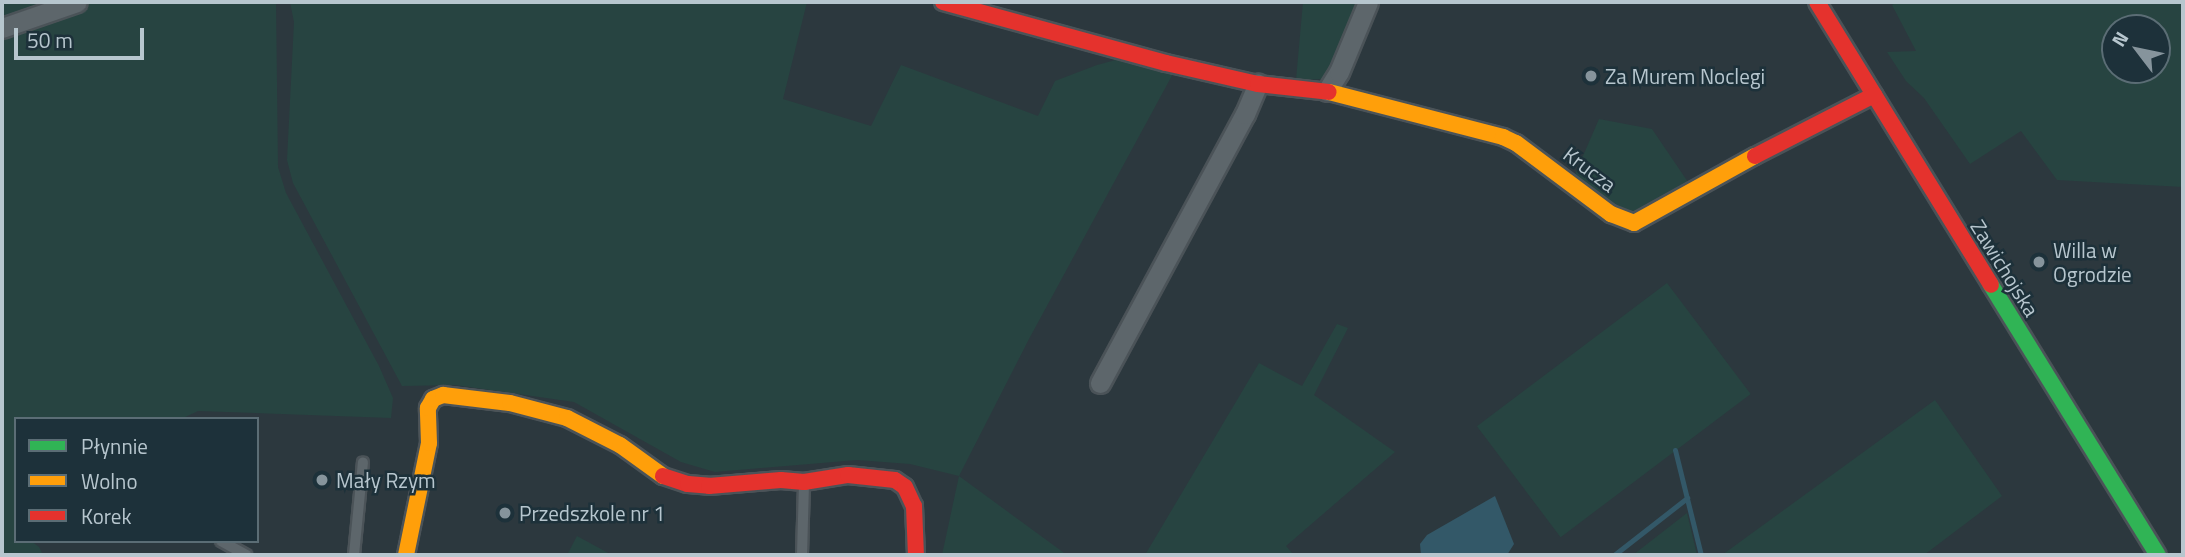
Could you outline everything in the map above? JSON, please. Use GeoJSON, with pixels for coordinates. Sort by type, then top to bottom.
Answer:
{"type":"FeatureCollection","features":[{"type":"Feature","properties":{"kind":"street"},"geometry":{"type":"LineString","coordinates":[[2,29],[77,2]]}},
{"type":"Feature","properties":{"kind":"street","name":"Krucza"},"geometry":{"type":"LineString","coordinates":[[943,2],[1144,57],[1258,84],[1327,91],[1503,137],[1516,143],[1611,214],[1634,223],[1708,180],[1874,95]]}},
{"type":"Feature","properties":{"kind":"street"},"geometry":{"type":"LineString","coordinates":[[1327,91],[1339,72],[1368,2]]}},
{"type":"Feature","properties":{"kind":"street","name":"Zawichojska"},"geometry":{"type":"LineString","coordinates":[[1817,2],[2158,555]]}},
{"type":"Feature","properties":{"kind":"street"},"geometry":{"type":"LineString","coordinates":[[1100,383],[1238,127],[1258,84]]}},
{"type":"Feature","properties":{"kind":"street"},"geometry":{"type":"LineString","coordinates":[[406,555],[429,443],[428,408],[433,399],[443,394],[510,403],[567,418],[620,445],[671,481],[709,486],[781,480],[804,482],[848,475],[878,476],[905,487],[914,506],[916,555]]}},
{"type":"Feature","properties":{"kind":"lane"},"geometry":{"type":"LineString","coordinates":[[354,555],[363,462]]}},
{"type":"Feature","properties":{"kind":"lane"},"geometry":{"type":"LineString","coordinates":[[802,555],[804,482]]}},
{"type":"Feature","properties":{"kind":"lane"},"geometry":{"type":"LineString","coordinates":[[225,543],[246,555]]}},
{"type":"Feature","properties":{"kind":"green space"},"geometry":{"type":"Polygon","coordinates":[[[2,2],[62,2],[2,22],[2,2]]]}},
{"type":"Feature","properties":{"kind":"green space"},"geometry":{"type":"Polygon","coordinates":[[[85,2],[276,2],[278,167],[286,193],[379,366],[393,398],[391,418],[198,411],[185,417],[14,417],[14,543],[34,543],[43,555],[2,555],[2,35],[85,2]]]}},
{"type":"Feature","properties":{"kind":"green space"},"geometry":{"type":"Polygon","coordinates":[[[290,2],[807,2],[783,99],[871,126],[901,65],[1038,116],[1055,81],[1097,65],[1127,57],[1175,70],[1029,339],[959,476],[910,464],[857,460],[715,472],[681,462],[574,402],[455,385],[402,386],[293,183],[287,160],[294,22],[290,2]]]}},
{"type":"Feature","properties":{"kind":"green space"},"geometry":{"type":"Polygon","coordinates":[[[1303,2],[1363,2],[1334,75],[1323,79],[1296,80],[1303,2]]]}},
{"type":"Feature","properties":{"kind":"green space"},"geometry":{"type":"Polygon","coordinates":[[[1897,2],[2183,2],[2183,187],[2057,180],[2021,131],[1970,164],[1924,98],[1906,81],[1887,52],[1916,51],[1892,5],[1897,2]]]}},
{"type":"Feature","properties":{"kind":"green space"},"geometry":{"type":"Polygon","coordinates":[[[1599,119],[1652,129],[1690,185],[1635,217],[1573,179],[1599,119]]]}},
{"type":"Feature","properties":{"kind":"green space"},"geometry":{"type":"Polygon","coordinates":[[[1667,283],[1751,394],[1561,537],[1477,426],[1667,283]]]}},
{"type":"Feature","properties":{"kind":"green space"},"geometry":{"type":"Polygon","coordinates":[[[1337,324],[1348,328],[1314,395],[1395,452],[1286,546],[1294,555],[1145,555],[1259,363],[1302,386],[1337,324]]]}},
{"type":"Feature","properties":{"kind":"green space"},"geometry":{"type":"Polygon","coordinates":[[[1935,400],[2002,496],[1924,555],[1722,555],[1935,400]]]}},
{"type":"Feature","properties":{"kind":"green space"},"geometry":{"type":"Polygon","coordinates":[[[959,476],[1067,555],[942,555],[959,476]]]}},
{"type":"Feature","properties":{"kind":"green space"},"geometry":{"type":"Polygon","coordinates":[[[1687,513],[1697,555],[1633,555],[1687,513]]]}},
{"type":"Feature","properties":{"kind":"green space"},"geometry":{"type":"Polygon","coordinates":[[[577,536],[612,555],[567,555],[577,536]]]}},
{"type":"Feature","properties":{"kind":"water"},"geometry":{"type":"Polygon","coordinates":[[[1495,496],[1514,544],[1507,555],[1421,555],[1420,544],[1427,535],[1495,496]]]}},
{"type":"Feature","properties":{"kind":"waterway"},"geometry":{"type":"LineString","coordinates":[[1675,450],[1701,555]]}},
{"type":"Feature","properties":{"kind":"waterway"},"geometry":{"type":"LineString","coordinates":[[1614,555],[1687,498]]}},
{"type":"Feature","properties":{"kind":"traffic: fast"},"geometry":{"type":"LineString","coordinates":[[1991,285],[2158,555]]}},
{"type":"Feature","properties":{"kind":"traffic: slow"},"geometry":{"type":"LineString","coordinates":[[1329,92],[1503,137],[1516,143],[1611,214],[1634,223],[1755,156]]}},
{"type":"Feature","properties":{"kind":"traffic: slow"},"geometry":{"type":"LineString","coordinates":[[406,555],[429,443],[428,408],[433,399],[443,395],[510,403],[567,418],[620,445],[663,476]]}},
{"type":"Feature","properties":{"kind":"traffic: jam"},"geometry":{"type":"LineString","coordinates":[[943,2],[1166,63],[1258,84],[1329,92]]}},
{"type":"Feature","properties":{"kind":"traffic: jam"},"geometry":{"type":"LineString","coordinates":[[1817,2],[1991,285]]}},
{"type":"Feature","properties":{"kind":"traffic: jam"},"geometry":{"type":"LineString","coordinates":[[1755,156],[1874,95]]}},
{"type":"Feature","properties":{"kind":"traffic: jam"},"geometry":{"type":"LineString","coordinates":[[663,476],[688,484],[709,486],[781,480],[804,482],[848,475],[895,480],[905,487],[914,506],[916,555]]}},
{"type":"Feature","properties":{"kind":"place","name":"Za Murem Noclegi"},"geometry":{"type":"Point","coordinates":[1591,76]}},
{"type":"Feature","properties":{"kind":"place","name":"Willa w Ogrodzie"},"geometry":{"type":"Point","coordinates":[2039,262]}},
{"type":"Feature","properties":{"kind":"place","name":"Mały Rzym"},"geometry":{"type":"Point","coordinates":[322,480]}},
{"type":"Feature","properties":{"kind":"place","name":"Przedszkole nr 1"},"geometry":{"type":"Point","coordinates":[505,513]}}]}
